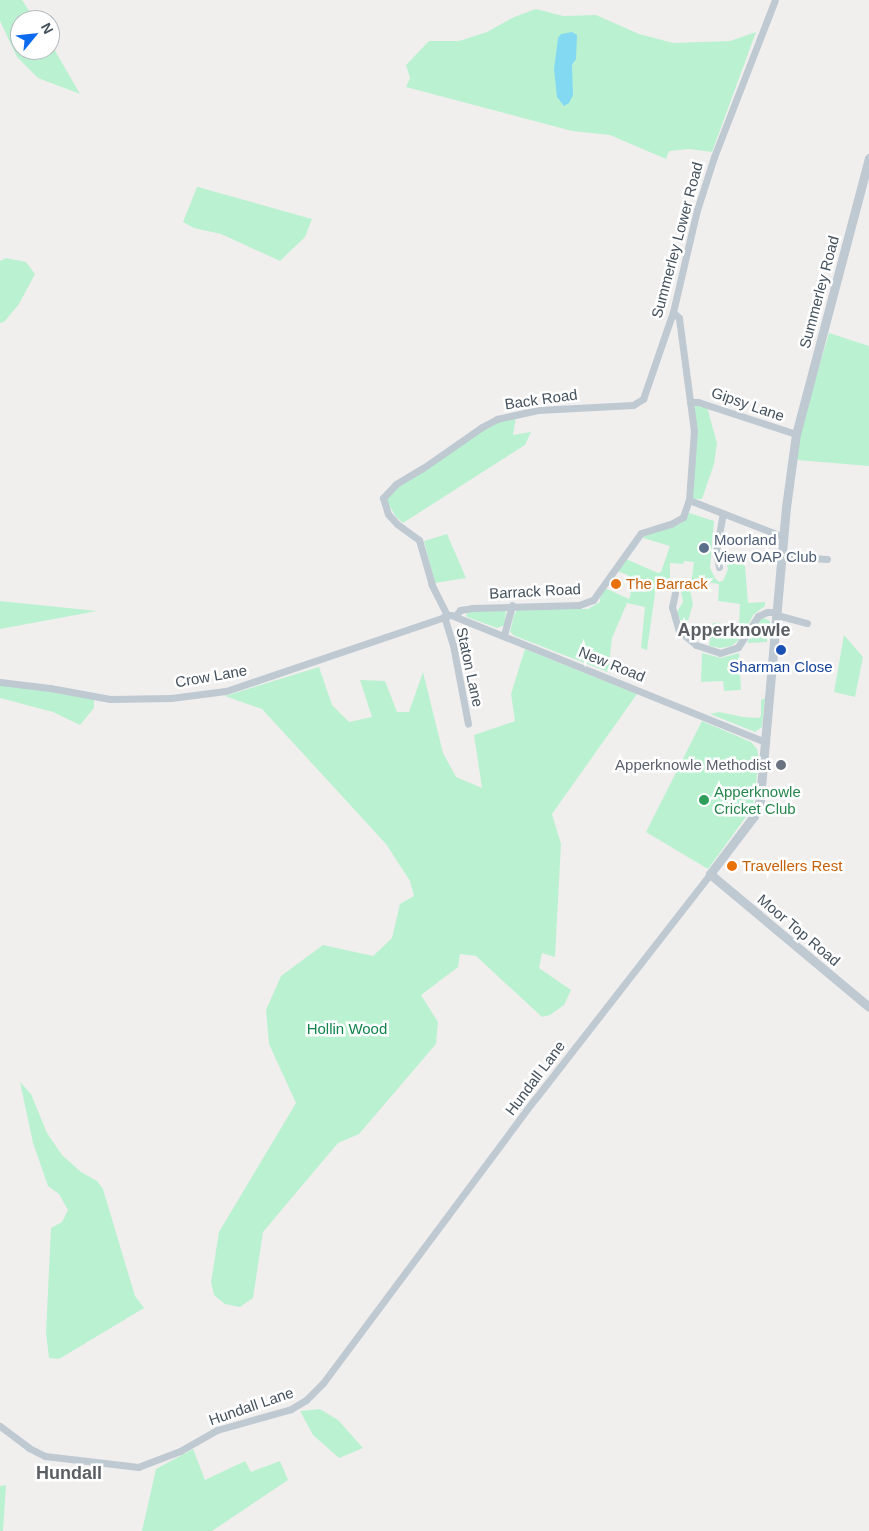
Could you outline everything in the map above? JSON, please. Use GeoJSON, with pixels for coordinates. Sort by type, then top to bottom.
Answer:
{"type":"FeatureCollection","features":[{"type":"Feature","properties":{"kind":"street","name":"Summerley Lower Road"},"geometry":{"type":"LineString","coordinates":[[639,403],[643,399],[673,312],[697,210],[714,157],[775,0]]}},
{"type":"Feature","properties":{"kind":"street","name":"Summerley Road"},"geometry":{"type":"LineString","coordinates":[[796,434],[869,158]]}},
{"type":"Feature","properties":{"kind":"street"},"geometry":{"type":"LineString","coordinates":[[673,312],[679,318],[694,431],[689,500],[784,537]]}},
{"type":"Feature","properties":{"kind":"street","name":"Gipsy Lane"},"geometry":{"type":"LineString","coordinates":[[690,402],[698,402],[796,434]]}},
{"type":"Feature","properties":{"kind":"street","name":"Back Road"},"geometry":{"type":"LineString","coordinates":[[383,498],[396,484],[423,468],[482,426],[497,419],[538,410],[639,403]]}},
{"type":"Feature","properties":{"kind":"street","name":"Hundall Lane"},"geometry":{"type":"LineString","coordinates":[[0,1426],[30,1448],[45,1456],[138,1467],[180,1452],[217,1430],[291,1409],[306,1400],[322,1383],[535,1099],[758,810],[766,742],[782,556],[796,434]]}},
{"type":"Feature","properties":{"kind":"street","name":"Staton Lane"},"geometry":{"type":"LineString","coordinates":[[383,498],[388,514],[396,524],[419,540],[432,584],[449,615],[468,724]]}},
{"type":"Feature","properties":{"kind":"street","name":"Barrack Road"},"geometry":{"type":"LineString","coordinates":[[449,615],[460,610],[472,608],[512,605],[579,605],[593,600],[641,533],[678,520],[686,511],[689,500]]}},
{"type":"Feature","properties":{"kind":"street"},"geometry":{"type":"LineString","coordinates":[[719,567],[716,552],[723,514]]}},
{"type":"Feature","properties":{"kind":"street"},"geometry":{"type":"LineString","coordinates":[[782,556],[827,559]]}},
{"type":"Feature","properties":{"kind":"street"},"geometry":{"type":"LineString","coordinates":[[676,598],[672,614],[683,636],[696,645],[720,653],[738,647],[758,616],[767,612],[806,623]]}},
{"type":"Feature","properties":{"kind":"street"},"geometry":{"type":"LineString","coordinates":[[504,635],[512,605]]}},
{"type":"Feature","properties":{"kind":"street","name":"New Road"},"geometry":{"type":"LineString","coordinates":[[449,615],[504,635],[766,742]]}},
{"type":"Feature","properties":{"kind":"street","name":"Crow Lane"},"geometry":{"type":"LineString","coordinates":[[0,682],[50,688],[110,699],[171,698],[226,691],[449,615]]}},
{"type":"Feature","properties":{"kind":"street","name":"Moor Top Road"},"geometry":{"type":"LineString","coordinates":[[710,874],[869,1007]]}},
{"type":"Feature","properties":{"kind":"green space"},"geometry":{"type":"Polygon","coordinates":[[[0,0],[22,0],[28,10],[10,10],[10,42],[0,21],[0,0]]]}},
{"type":"Feature","properties":{"kind":"green space"},"geometry":{"type":"Polygon","coordinates":[[[536,9],[563,16],[596,15],[639,34],[673,43],[730,41],[756,32],[712,152],[689,149],[669,151],[666,159],[610,135],[572,131],[406,87],[410,78],[406,65],[429,41],[459,41],[487,32],[514,17],[536,9]]]}},
{"type":"Feature","properties":{"kind":"green space"},"geometry":{"type":"Polygon","coordinates":[[[60,59],[80,94],[38,78],[20,60],[60,59]]]}},
{"type":"Feature","properties":{"kind":"green space"},"geometry":{"type":"Polygon","coordinates":[[[197,187],[312,219],[305,237],[280,261],[221,234],[194,228],[183,222],[197,187]]]}},
{"type":"Feature","properties":{"kind":"green space"},"geometry":{"type":"Polygon","coordinates":[[[6,258],[26,262],[35,274],[19,304],[4,322],[0,323],[0,261],[6,258]]]}},
{"type":"Feature","properties":{"kind":"green space"},"geometry":{"type":"Polygon","coordinates":[[[829,333],[869,346],[869,466],[797,460],[801,428],[829,333]]]}},
{"type":"Feature","properties":{"kind":"green space"},"geometry":{"type":"Polygon","coordinates":[[[696,405],[707,407],[717,443],[714,464],[702,499],[693,499],[691,496],[694,409],[696,405]]]}},
{"type":"Feature","properties":{"kind":"green space"},"geometry":{"type":"Polygon","coordinates":[[[516,417],[513,435],[531,432],[525,445],[403,523],[396,517],[386,500],[394,489],[490,425],[516,417]]]}},
{"type":"Feature","properties":{"kind":"green space"},"geometry":{"type":"Polygon","coordinates":[[[689,513],[714,521],[710,568],[715,578],[719,582],[723,581],[728,569],[726,561],[739,561],[745,566],[748,603],[765,602],[765,606],[754,614],[738,641],[731,646],[721,648],[709,646],[713,623],[739,625],[740,604],[718,601],[719,584],[707,582],[707,587],[691,585],[694,562],[684,561],[683,564],[670,563],[670,590],[656,587],[647,650],[641,648],[645,607],[627,603],[612,638],[608,672],[515,636],[510,632],[514,615],[517,610],[523,608],[588,609],[600,602],[605,588],[629,599],[631,594],[626,579],[628,575],[617,571],[626,559],[658,573],[661,572],[670,546],[643,538],[644,536],[680,524],[689,513]]]}},
{"type":"Feature","properties":{"kind":"green space"},"geometry":{"type":"Polygon","coordinates":[[[447,534],[466,578],[435,583],[424,541],[447,534]]]}},
{"type":"Feature","properties":{"kind":"green space"},"geometry":{"type":"Polygon","coordinates":[[[680,587],[690,590],[693,604],[685,631],[677,612],[683,602],[680,587]]]}},
{"type":"Feature","properties":{"kind":"green space"},"geometry":{"type":"Polygon","coordinates":[[[0,601],[97,611],[0,629],[0,601]]]}},
{"type":"Feature","properties":{"kind":"green space"},"geometry":{"type":"Polygon","coordinates":[[[506,610],[505,625],[497,628],[467,617],[466,614],[472,611],[506,610]]]}},
{"type":"Feature","properties":{"kind":"green space"},"geometry":{"type":"Polygon","coordinates":[[[764,618],[770,621],[770,637],[767,638],[767,642],[747,643],[757,621],[764,618]]]}},
{"type":"Feature","properties":{"kind":"green space"},"geometry":{"type":"Polygon","coordinates":[[[844,635],[863,657],[855,697],[834,692],[844,635]]]}},
{"type":"Feature","properties":{"kind":"green space","name":"Hollin Wood"},"geometry":{"type":"Polygon","coordinates":[[[525,649],[637,694],[552,814],[561,844],[555,957],[542,953],[539,968],[571,990],[564,1005],[550,1015],[542,1017],[476,956],[460,954],[458,967],[421,995],[438,1022],[436,1044],[359,1134],[338,1143],[263,1232],[253,1298],[240,1307],[225,1304],[214,1295],[211,1282],[219,1232],[296,1103],[269,1044],[266,1010],[281,976],[323,945],[373,956],[392,938],[400,904],[414,896],[410,881],[386,844],[262,709],[225,696],[319,667],[332,705],[349,722],[372,717],[360,680],[385,681],[397,712],[409,712],[423,672],[443,753],[456,777],[482,788],[474,735],[515,721],[511,694],[525,649]]]}},
{"type":"Feature","properties":{"kind":"green space"},"geometry":{"type":"Polygon","coordinates":[[[702,653],[721,658],[739,653],[741,690],[724,691],[723,681],[701,682],[702,653]]]}},
{"type":"Feature","properties":{"kind":"green space"},"geometry":{"type":"Polygon","coordinates":[[[0,684],[94,699],[94,708],[80,725],[53,712],[0,698],[0,684]]]}},
{"type":"Feature","properties":{"kind":"green space"},"geometry":{"type":"Polygon","coordinates":[[[765,698],[762,727],[755,732],[710,714],[719,712],[759,718],[761,716],[761,700],[765,698]]]}},
{"type":"Feature","properties":{"kind":"green space","name":"Apperknowle Cricket Club"},"geometry":{"type":"Polygon","coordinates":[[[702,721],[751,742],[757,749],[759,760],[753,807],[708,869],[646,832],[702,721]]]}},
{"type":"Feature","properties":{"kind":"green space"},"geometry":{"type":"Polygon","coordinates":[[[20,1082],[31,1094],[47,1133],[62,1155],[81,1172],[97,1181],[103,1189],[135,1296],[144,1308],[59,1359],[49,1358],[46,1333],[51,1228],[62,1222],[68,1210],[59,1194],[48,1186],[33,1143],[20,1082]]]}},
{"type":"Feature","properties":{"kind":"green space"},"geometry":{"type":"Polygon","coordinates":[[[320,1409],[338,1420],[363,1448],[339,1458],[313,1435],[300,1411],[320,1409]]]}},
{"type":"Feature","properties":{"kind":"green space"},"geometry":{"type":"Polygon","coordinates":[[[193,1449],[205,1480],[245,1461],[251,1472],[280,1461],[288,1480],[212,1531],[142,1531],[156,1469],[193,1449]]]}},
{"type":"Feature","properties":{"kind":"green space"},"geometry":{"type":"Polygon","coordinates":[[[6,1485],[3,1531],[0,1531],[0,1486],[6,1485]]]}},
{"type":"Feature","properties":{"kind":"water"},"geometry":{"type":"Polygon","coordinates":[[[572,32],[577,35],[576,59],[572,65],[573,95],[569,103],[564,106],[557,97],[554,69],[558,38],[561,34],[572,32]]]}},
{"type":"Feature","properties":{"kind":"place","name":"Moorland View OAP Club"},"geometry":{"type":"Point","coordinates":[704,548]}},
{"type":"Feature","properties":{"kind":"place","name":"The Barrack"},"geometry":{"type":"Point","coordinates":[616,584]}},
{"type":"Feature","properties":{"kind":"place","name":"Sharman Close"},"geometry":{"type":"Point","coordinates":[781,650]}},
{"type":"Feature","properties":{"kind":"place","name":"Apperknowle Methodist"},"geometry":{"type":"Point","coordinates":[781,765]}},
{"type":"Feature","properties":{"kind":"place","name":"Apperknowle Cricket Club"},"geometry":{"type":"Point","coordinates":[704,800]}},
{"type":"Feature","properties":{"kind":"place","name":"Travellers Rest"},"geometry":{"type":"Point","coordinates":[732,866]}},
{"type":"Feature","properties":{"kind":"district","name":"Apperknowle"},"geometry":{"type":"Point","coordinates":[734,630]}},
{"type":"Feature","properties":{"kind":"district","name":"Hundall"},"geometry":{"type":"Point","coordinates":[69,1473]}}]}
